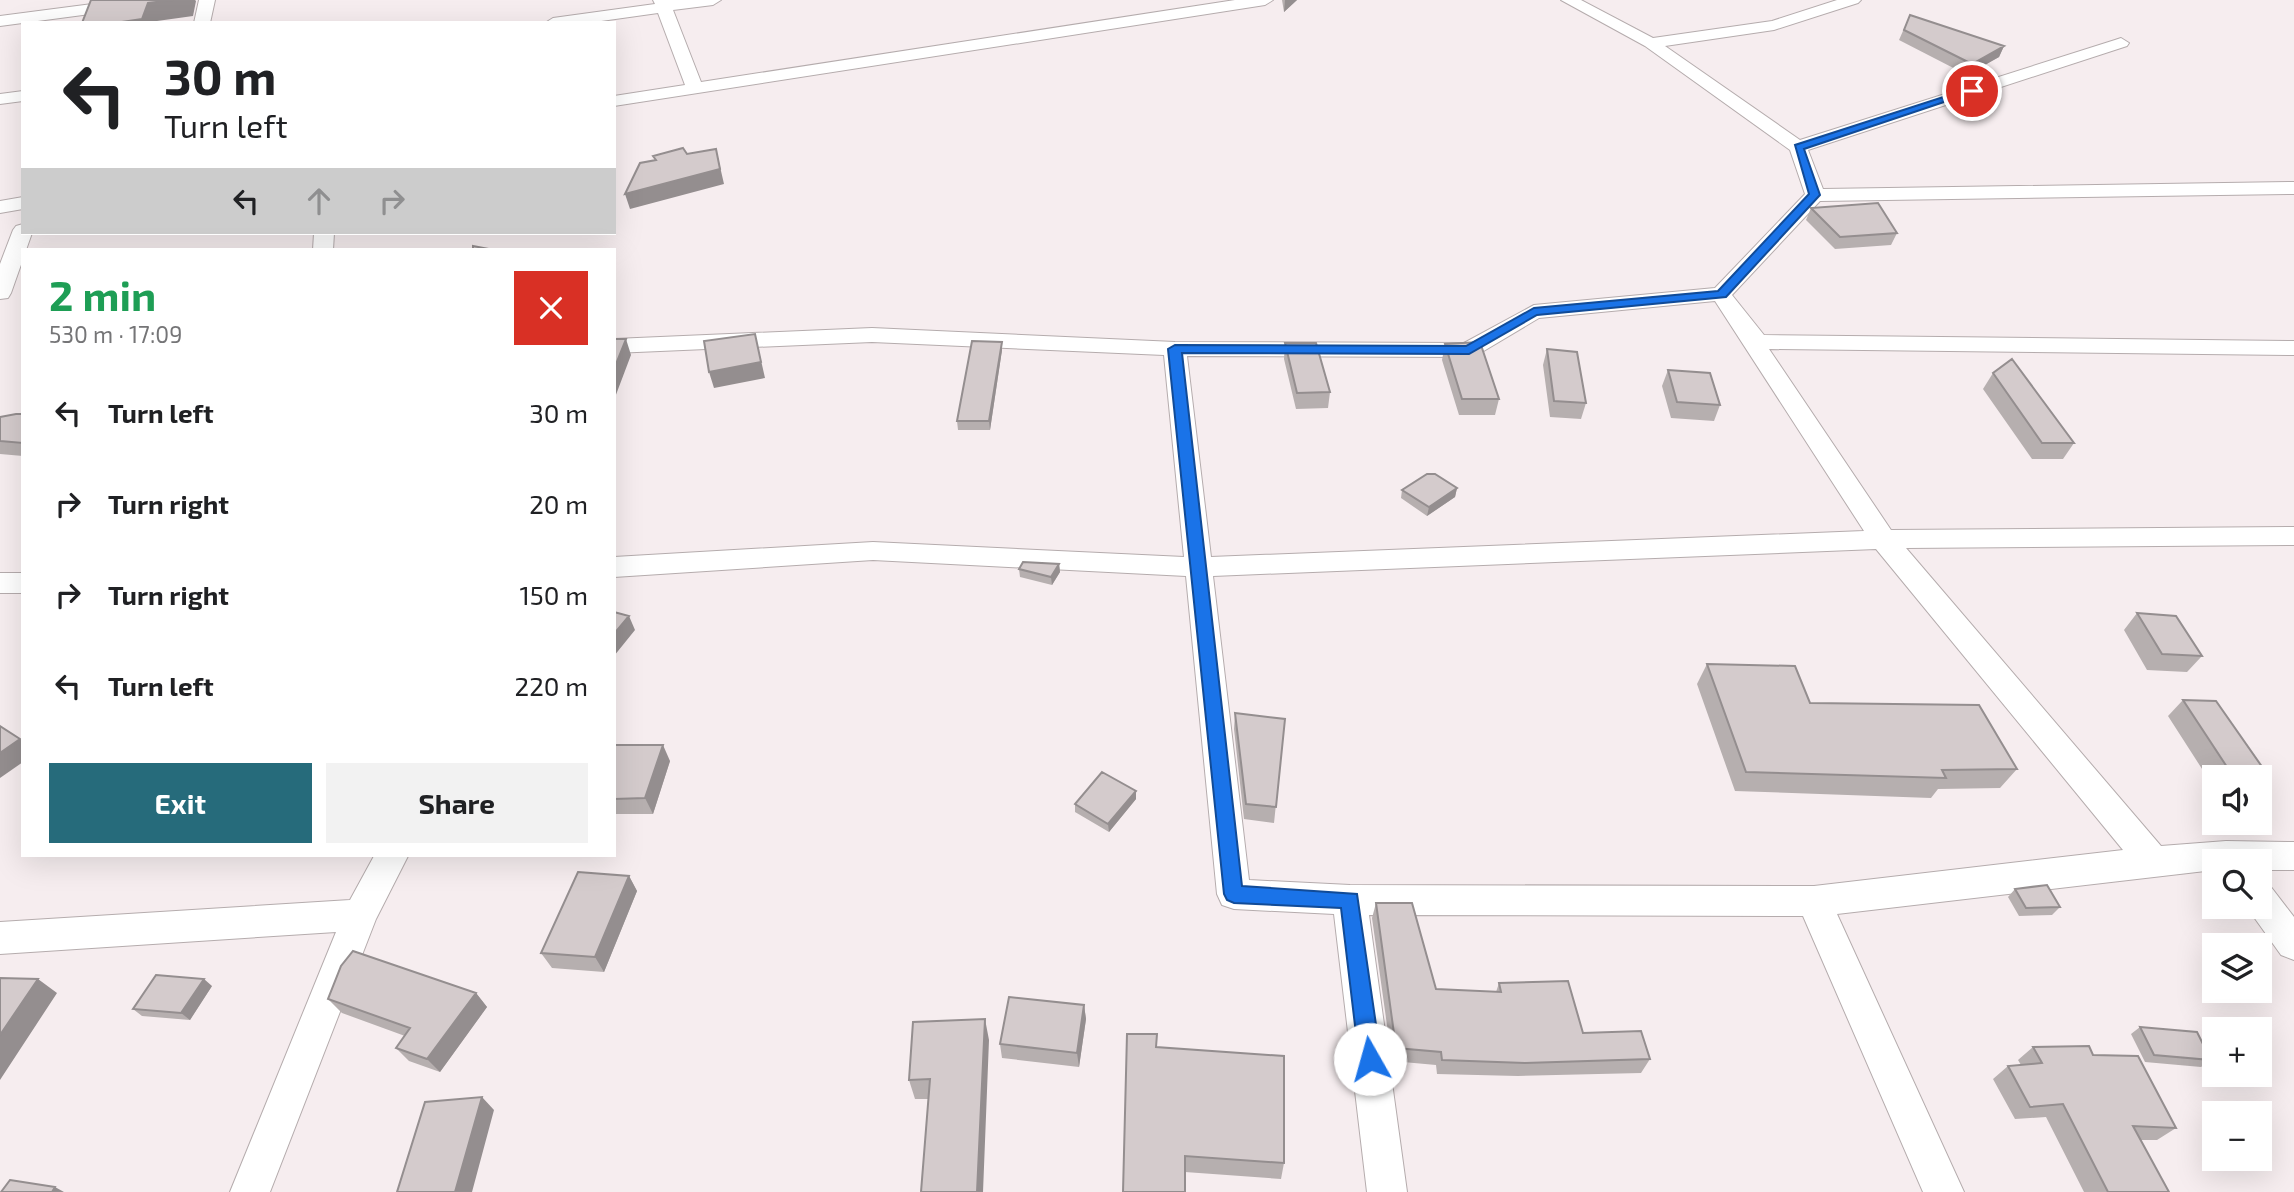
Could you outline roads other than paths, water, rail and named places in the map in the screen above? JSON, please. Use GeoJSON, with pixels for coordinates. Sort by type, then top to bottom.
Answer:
{"type":"FeatureCollection","features":[{"type":"Feature","properties":{"kind":"street"},"geometry":{"type":"LineString","coordinates":[[0,21],[158,0]]}},
{"type":"Feature","properties":{"kind":"street"},"geometry":{"type":"LineString","coordinates":[[203,21],[208,0]]}},
{"type":"Feature","properties":{"kind":"street"},"geometry":{"type":"LineString","coordinates":[[564,21],[661,4],[713,0]]}},
{"type":"Feature","properties":{"kind":"street"},"geometry":{"type":"LineString","coordinates":[[616,101],[1265,0]]}},
{"type":"Feature","properties":{"kind":"street"},"geometry":{"type":"LineString","coordinates":[[1569,0],[1651,43],[1798,147],[1815,195]]}},
{"type":"Feature","properties":{"kind":"street"},"geometry":{"type":"LineString","coordinates":[[1651,43],[1774,25],[1853,0]]}},
{"type":"Feature","properties":{"kind":"street"},"geometry":{"type":"LineString","coordinates":[[661,4],[694,87]]}},
{"type":"Feature","properties":{"kind":"street"},"geometry":{"type":"LineString","coordinates":[[1798,147],[2121,43]]}},
{"type":"Feature","properties":{"kind":"street"},"geometry":{"type":"LineString","coordinates":[[0,99],[21,96]]}},
{"type":"Feature","properties":{"kind":"street"},"geometry":{"type":"LineString","coordinates":[[616,346],[872,335],[1175,349],[1469,350],[1534,312],[1721,294],[1815,195],[2294,188]]}},
{"type":"Feature","properties":{"kind":"street"},"geometry":{"type":"LineString","coordinates":[[0,206],[21,203]]}},
{"type":"Feature","properties":{"kind":"street"},"geometry":{"type":"LineString","coordinates":[[0,293],[21,235]]}},
{"type":"Feature","properties":{"kind":"street"},"geometry":{"type":"LineString","coordinates":[[1721,294],[1757,342],[2294,348]]}},
{"type":"Feature","properties":{"kind":"street"},"geometry":{"type":"LineString","coordinates":[[1721,294],[1883,539],[2153,861]]}},
{"type":"Feature","properties":{"kind":"street"},"geometry":{"type":"LineString","coordinates":[[1175,349],[1234,894],[1350,900],[1814,901],[2153,861],[2202,859]]}},
{"type":"Feature","properties":{"kind":"street"},"geometry":{"type":"LineString","coordinates":[[616,567],[873,551],[1197,567],[1883,539],[2294,536]]}},
{"type":"Feature","properties":{"kind":"street"},"geometry":{"type":"LineString","coordinates":[[0,583],[21,583]]}},
{"type":"Feature","properties":{"kind":"street"},"geometry":{"type":"LineString","coordinates":[[2272,857],[2294,856]]}},
{"type":"Feature","properties":{"kind":"street"},"geometry":{"type":"LineString","coordinates":[[250,1192],[360,915],[390,857]]}},
{"type":"Feature","properties":{"kind":"street"},"geometry":{"type":"LineString","coordinates":[[1350,900],[1387,1192]]}},
{"type":"Feature","properties":{"kind":"street"},"geometry":{"type":"LineString","coordinates":[[1814,901],[1944,1192]]}},
{"type":"Feature","properties":{"kind":"street"},"geometry":{"type":"LineString","coordinates":[[0,938],[360,915]]}},
{"type":"Feature","properties":{"kind":"street"},"geometry":{"type":"LineString","coordinates":[[2272,915],[2294,944]]}}]}
